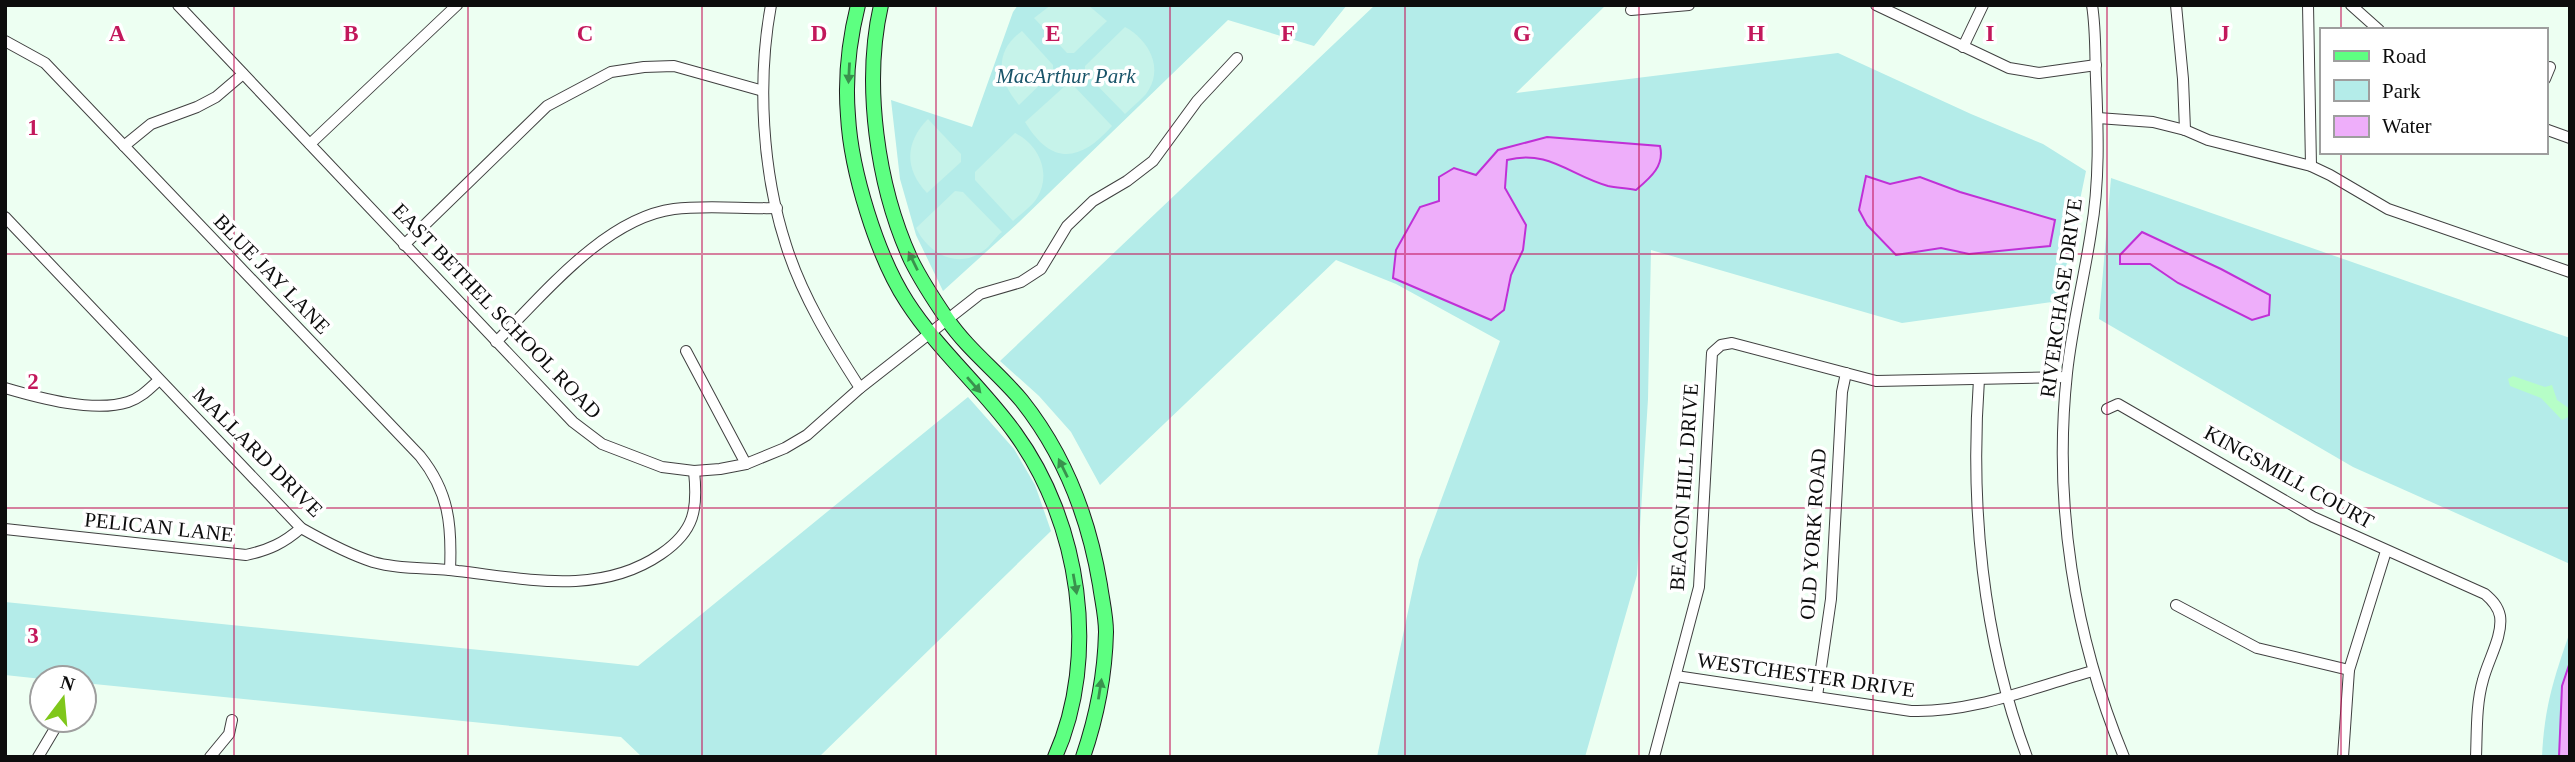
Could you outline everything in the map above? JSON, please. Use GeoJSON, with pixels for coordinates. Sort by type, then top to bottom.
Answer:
{"type":"FeatureCollection","features":[{"type":"Feature","properties":{"kind":"main road"},"geometry":{"type":"LineString","coordinates":[[858,5],[848,71],[848,116],[854,159],[869,212],[886,264],[906,301],[929,333],[1016,433],[1044,482],[1067,546],[1080,611],[1081,639],[1074,697],[1057,752],[1083,756],[1102,685],[1106,630],[1090,532],[1061,461],[1043,431],[1021,400],[947,320],[911,259],[888,194],[879,153],[874,86],[875,50],[881,5]]}},
{"type":"Feature","properties":{"kind":"street","name":"EAST BETHEL SCHOOL ROAD"},"geometry":{"type":"LineString","coordinates":[[178,5],[573,422],[602,444],[663,467],[694,471],[746,464],[785,448],[807,435],[859,388],[980,294],[1021,282],[1041,269],[1067,226],[1093,201],[1127,181],[1153,161],[1196,101],[1237,58]]}},
{"type":"Feature","properties":{"kind":"street"},"geometry":{"type":"LineString","coordinates":[[310,144],[457,5]]}},
{"type":"Feature","properties":{"kind":"street"},"geometry":{"type":"LineString","coordinates":[[771,5],[763,90],[766,144],[776,208],[786,246],[805,291],[829,341],[859,388]]}},
{"type":"Feature","properties":{"kind":"street"},"geometry":{"type":"LineString","coordinates":[[1630,10],[1689,5]]}},
{"type":"Feature","properties":{"kind":"street"},"geometry":{"type":"LineString","coordinates":[[1876,5],[2009,68],[2024,72],[2058,72],[2096,65]]}},
{"type":"Feature","properties":{"kind":"street"},"geometry":{"type":"LineString","coordinates":[[1963,47],[1983,5]]}},
{"type":"Feature","properties":{"kind":"street","name":"RIVERCHASE DRIVE"},"geometry":{"type":"LineString","coordinates":[[2092,5],[2099,161],[2092,230],[2072,330],[2066,377],[2063,444],[2068,543],[2075,593],[2093,671],[2106,714],[2124,757]]}},
{"type":"Feature","properties":{"kind":"street"},"geometry":{"type":"LineString","coordinates":[[2176,5],[2185,130]]}},
{"type":"Feature","properties":{"kind":"street"},"geometry":{"type":"LineString","coordinates":[[2308,5],[2311,166]]}},
{"type":"Feature","properties":{"kind":"street"},"geometry":{"type":"LineString","coordinates":[[2351,5],[2377,28]]}},
{"type":"Feature","properties":{"kind":"street","name":"BLUE JAY LANE"},"geometry":{"type":"LineString","coordinates":[[5,41],[45,64],[430,469],[449,513],[450,570]]}},
{"type":"Feature","properties":{"kind":"street"},"geometry":{"type":"LineString","coordinates":[[404,245],[547,106],[611,72],[674,66],[763,90]]}},
{"type":"Feature","properties":{"kind":"street"},"geometry":{"type":"LineString","coordinates":[[2547,74],[2550,67]]}},
{"type":"Feature","properties":{"kind":"street"},"geometry":{"type":"LineString","coordinates":[[124,146],[151,124],[216,97],[243,74]]}},
{"type":"Feature","properties":{"kind":"street"},"geometry":{"type":"LineString","coordinates":[[2098,118],[2152,122],[2185,130],[2208,140],[2311,166],[2330,174],[2388,209],[2570,272]]}},
{"type":"Feature","properties":{"kind":"street"},"geometry":{"type":"LineString","coordinates":[[2547,130],[2570,138]]}},
{"type":"Feature","properties":{"kind":"street"},"geometry":{"type":"LineString","coordinates":[[496,342],[586,254],[620,229],[644,217],[674,209],[776,208]]}},
{"type":"Feature","properties":{"kind":"street","name":"MALLARD DRIVE"},"geometry":{"type":"LineString","coordinates":[[5,217],[301,528],[373,562],[401,568],[450,570],[561,582],[591,581],[623,574],[675,544],[692,521],[697,498],[694,471]]}},
{"type":"Feature","properties":{"kind":"street","name":"BEACON HILL DRIVE"},"geometry":{"type":"LineString","coordinates":[[1654,757],[1699,587],[1712,353],[1721,345],[1732,343],[1846,373]]}},
{"type":"Feature","properties":{"kind":"street"},"geometry":{"type":"LineString","coordinates":[[687,351],[746,464]]}},
{"type":"Feature","properties":{"kind":"street"},"geometry":{"type":"LineString","coordinates":[[1846,373],[1876,381],[2066,377]]}},
{"type":"Feature","properties":{"kind":"street","name":"OLD YORK ROAD"},"geometry":{"type":"LineString","coordinates":[[1817,696],[1831,599],[1842,392],[1846,373]]}},
{"type":"Feature","properties":{"kind":"street"},"geometry":{"type":"LineString","coordinates":[[1979,379],[1975,474],[1980,551],[1992,629],[2007,695],[2027,757]]}},
{"type":"Feature","properties":{"kind":"street"},"geometry":{"type":"LineString","coordinates":[[5,388],[32,396],[111,406],[139,397],[159,380]]}},
{"type":"Feature","properties":{"kind":"street","name":"KINGSMILL COURT"},"geometry":{"type":"LineString","coordinates":[[2107,409],[2118,404],[2313,517],[2485,594],[2494,602],[2500,614],[2500,627],[2479,701],[2476,757]]}},
{"type":"Feature","properties":{"kind":"street","name":"PELICAN LANE"},"geometry":{"type":"LineString","coordinates":[[5,529],[246,555],[268,550],[287,540],[301,528]]}},
{"type":"Feature","properties":{"kind":"street"},"geometry":{"type":"LineString","coordinates":[[2343,757],[2348,670],[2386,551]]}},
{"type":"Feature","properties":{"kind":"street"},"geometry":{"type":"LineString","coordinates":[[2176,605],[2257,648],[2348,670]]}},
{"type":"Feature","properties":{"kind":"street","name":"WESTCHESTER DRIVE"},"geometry":{"type":"LineString","coordinates":[[1676,676],[1911,711],[1934,712],[2093,671]]}},
{"type":"Feature","properties":{"kind":"street"},"geometry":{"type":"LineString","coordinates":[[210,757],[229,734],[232,720]]}},
{"type":"Feature","properties":{"kind":"street"},"geometry":{"type":"LineString","coordinates":[[38,757],[52,734]]}},
{"type":"Feature","properties":{"kind":"green space","name":"MacArthur Park"},"geometry":{"type":"Polygon","coordinates":[[[1018,5],[1347,5],[1314,46],[1228,20],[1019,222],[943,291],[916,235],[900,179],[891,100],[972,127],[1013,12],[1018,5]]]}},
{"type":"Feature","properties":{"kind":"green space"},"geometry":{"type":"Polygon","coordinates":[[[1375,5],[1606,5],[1516,93],[1838,53],[2043,144],[2086,171],[2059,301],[1902,323],[1651,250],[1648,399],[1637,575],[1585,757],[1377,757],[1419,560],[1500,341],[1396,284],[1336,260],[1100,485],[1071,432],[1039,396],[1000,361],[1375,5]]]}},
{"type":"Feature","properties":{"kind":"green space"},"geometry":{"type":"Polygon","coordinates":[[[2111,178],[2570,338],[2570,564],[2353,467],[2099,319],[2111,178]]]}},
{"type":"Feature","properties":{"kind":"green space"},"geometry":{"type":"Polygon","coordinates":[[[968,397],[1014,449],[1035,485],[1051,531],[819,757],[642,757],[621,737],[98,684],[98,664],[28,664],[28,677],[5,675],[5,602],[638,666],[968,397]]]}},
{"type":"Feature","properties":{"kind":"green space"},"geometry":{"type":"Polygon","coordinates":[[[2570,632],[2570,757],[2542,757],[2551,693],[2570,632]]]}},
{"type":"Feature","properties":{"kind":"sand"},"geometry":{"type":"Polygon","coordinates":[[[2513,376],[2545,387],[2552,385],[2557,400],[2570,409],[2570,416],[2562,420],[2541,398],[2510,386],[2508,379],[2513,376]]]}},
{"type":"Feature","properties":{"kind":"shaded area"},"geometry":{"type":"Polygon","coordinates":[[[1051,5],[1088,5],[1107,21],[1074,53],[1067,53],[1034,18],[1051,5]]]}},
{"type":"Feature","properties":{"kind":"shaded area"},"geometry":{"type":"Polygon","coordinates":[[[1125,27],[1147,47],[1152,56],[1154,75],[1146,94],[1125,114],[1085,73],[1085,66],[1125,27]]]}},
{"type":"Feature","properties":{"kind":"shaded area"},"geometry":{"type":"Polygon","coordinates":[[[1022,31],[1053,65],[1053,72],[1019,105],[1007,86],[1002,66],[1006,48],[1022,31]]]}},
{"type":"Feature","properties":{"kind":"shaded area"},"geometry":{"type":"Polygon","coordinates":[[[1066,85],[1073,85],[1112,126],[1089,146],[1067,154],[1046,147],[1025,122],[1066,85]]]}},
{"type":"Feature","properties":{"kind":"shaded area"},"geometry":{"type":"Polygon","coordinates":[[[928,119],[961,154],[961,162],[927,193],[914,175],[910,156],[915,137],[928,119]]]}},
{"type":"Feature","properties":{"kind":"shaded area"},"geometry":{"type":"Polygon","coordinates":[[[1015,133],[1036,152],[1041,161],[1043,179],[1037,198],[1013,221],[975,180],[975,172],[1015,133]]]}},
{"type":"Feature","properties":{"kind":"shaded area"},"geometry":{"type":"Polygon","coordinates":[[[955,191],[963,192],[1002,232],[983,251],[963,259],[954,259],[936,251],[921,237],[916,228],[955,191]]]}},
{"type":"Feature","properties":{"kind":"water"},"geometry":{"type":"Polygon","coordinates":[[[1547,137],[1660,146],[1660,160],[1651,176],[1636,190],[1595,182],[1559,165],[1535,158],[1507,160],[1505,188],[1526,225],[1523,250],[1511,275],[1504,310],[1491,320],[1393,278],[1396,250],[1420,207],[1439,201],[1439,177],[1454,168],[1476,175],[1498,150],[1547,137]]]}},
{"type":"Feature","properties":{"kind":"water"},"geometry":{"type":"Polygon","coordinates":[[[1866,176],[1890,184],[1920,177],[1960,192],[2055,220],[2050,246],[1969,254],[1941,248],[1896,255],[1867,225],[1859,210],[1866,176]]]}},
{"type":"Feature","properties":{"kind":"water"},"geometry":{"type":"Polygon","coordinates":[[[2142,232],[2270,295],[2269,315],[2252,320],[2178,283],[2150,264],[2120,264],[2120,255],[2142,232]]]}},
{"type":"Feature","properties":{"kind":"water"},"geometry":{"type":"Polygon","coordinates":[[[2570,662],[2570,757],[2559,757],[2562,686],[2570,662]]]}}]}
